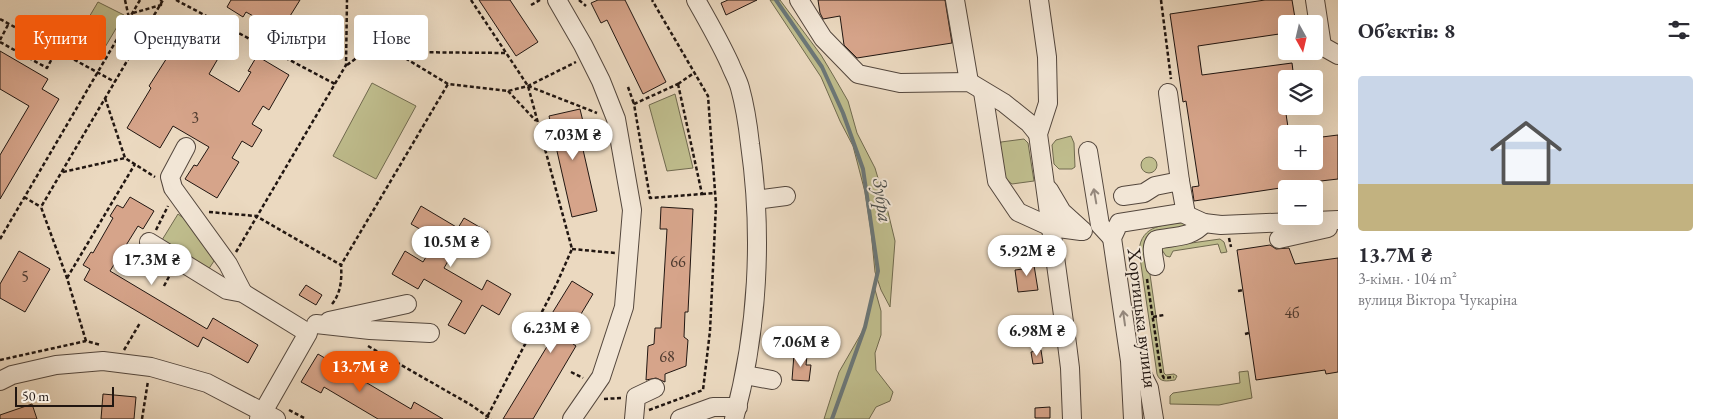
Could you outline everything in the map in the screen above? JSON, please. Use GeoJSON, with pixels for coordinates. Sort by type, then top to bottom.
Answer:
{"type":"FeatureCollection","features":[{"type":"Feature","properties":{"kind":"street"},"geometry":{"type":"LineString","coordinates":[[556,0],[586,52],[616,119],[632,210],[624,307],[601,377],[574,417]]}},
{"type":"Feature","properties":{"kind":"street"},"geometry":{"type":"LineString","coordinates":[[676,411],[713,407],[736,413],[746,374],[757,267],[756,200],[751,147],[740,87],[718,39],[696,0]]}},
{"type":"Feature","properties":{"kind":"street"},"geometry":{"type":"LineString","coordinates":[[799,0],[823,38],[858,74],[900,83],[976,87],[1004,103],[1038,134]]}},
{"type":"Feature","properties":{"kind":"street"},"geometry":{"type":"LineString","coordinates":[[955,0],[997,181],[1018,212],[1051,227],[1081,231],[1115,231],[1182,213],[1204,222],[1221,225],[1338,220]]}},
{"type":"Feature","properties":{"kind":"street"},"geometry":{"type":"LineString","coordinates":[[1039,0],[1047,57],[1048,103],[1038,134],[1070,368],[1080,419]]}},
{"type":"Feature","properties":{"kind":"street"},"geometry":{"type":"LineString","coordinates":[[1315,0],[1316,15]]}},
{"type":"Feature","properties":{"kind":"street"},"geometry":{"type":"LineString","coordinates":[[1323,48],[1338,55]]}},
{"type":"Feature","properties":{"kind":"street"},"geometry":{"type":"LineString","coordinates":[[1170,88],[1180,182],[1186,214]]}},
{"type":"Feature","properties":{"kind":"street"},"geometry":{"type":"LineString","coordinates":[[186,147],[170,177],[173,188],[228,264],[243,293]]}},
{"type":"Feature","properties":{"kind":"street"},"geometry":{"type":"LineString","coordinates":[[1088,151],[1100,225],[1115,231]]}},
{"type":"Feature","properties":{"kind":"street"},"geometry":{"type":"LineString","coordinates":[[1123,196],[1144,193],[1155,186],[1180,182]]}},
{"type":"Feature","properties":{"kind":"street"},"geometry":{"type":"LineString","coordinates":[[1045,184],[1062,212],[1081,231]]}},
{"type":"Feature","properties":{"kind":"street"},"geometry":{"type":"LineString","coordinates":[[756,200],[786,196]]}},
{"type":"Feature","properties":{"kind":"street"},"geometry":{"type":"LineString","coordinates":[[1151,273],[1152,248],[1156,240],[1189,235],[1198,230],[1204,222]]}},
{"type":"Feature","properties":{"kind":"street"},"geometry":{"type":"LineString","coordinates":[[1279,239],[1338,226]]}},
{"type":"Feature","properties":{"kind":"street","name":"Хортицька вулиця"},"geometry":{"type":"LineString","coordinates":[[1115,231],[1128,345],[1133,419]]}},
{"type":"Feature","properties":{"kind":"street"},"geometry":{"type":"LineString","coordinates":[[149,242],[228,290],[243,293],[312,328],[430,332]]}},
{"type":"Feature","properties":{"kind":"street"},"geometry":{"type":"LineString","coordinates":[[0,381],[12,376],[56,365],[103,361],[151,367],[207,383],[266,417],[312,328],[406,304]]}},
{"type":"Feature","properties":{"kind":"street"},"geometry":{"type":"LineString","coordinates":[[1128,345],[1154,419]]}},
{"type":"Feature","properties":{"kind":"street"},"geometry":{"type":"LineString","coordinates":[[1062,419],[1070,368]]}},
{"type":"Feature","properties":{"kind":"street"},"geometry":{"type":"LineString","coordinates":[[1070,368],[1072,419]]}},
{"type":"Feature","properties":{"kind":"street"},"geometry":{"type":"LineString","coordinates":[[746,374],[772,380]]}},
{"type":"Feature","properties":{"kind":"street"},"geometry":{"type":"LineString","coordinates":[[634,417],[636,397],[655,388]]}},
{"type":"Feature","properties":{"kind":"street"},"geometry":{"type":"LineString","coordinates":[[1144,389],[1145,419]]}},
{"type":"Feature","properties":{"kind":"street"},"geometry":{"type":"LineString","coordinates":[[1144,389],[1160,403],[1164,419]]}},
{"type":"Feature","properties":{"kind":"path"},"geometry":{"type":"LineString","coordinates":[[125,0],[128,15]]}},
{"type":"Feature","properties":{"kind":"path"},"geometry":{"type":"LineString","coordinates":[[132,14],[140,0]]}},
{"type":"Feature","properties":{"kind":"path"},"geometry":{"type":"LineString","coordinates":[[155,15],[162,0]]}},
{"type":"Feature","properties":{"kind":"path"},"geometry":{"type":"LineString","coordinates":[[176,0],[335,84]]}},
{"type":"Feature","properties":{"kind":"path"},"geometry":{"type":"LineString","coordinates":[[346,65],[347,0]]}},
{"type":"Feature","properties":{"kind":"path"},"geometry":{"type":"LineString","coordinates":[[471,0],[528,86],[572,249],[558,283],[487,417]]}},
{"type":"Feature","properties":{"kind":"path"},"geometry":{"type":"LineString","coordinates":[[532,5],[540,0]]}},
{"type":"Feature","properties":{"kind":"path"},"geometry":{"type":"LineString","coordinates":[[579,0],[586,6]]}},
{"type":"Feature","properties":{"kind":"path"},"geometry":{"type":"LineString","coordinates":[[634,417],[703,390],[710,331],[716,205],[708,96],[652,0]]}},
{"type":"Feature","properties":{"kind":"path"},"geometry":{"type":"LineString","coordinates":[[1161,0],[1170,88]]}},
{"type":"Feature","properties":{"kind":"path"},"geometry":{"type":"LineString","coordinates":[[132,14],[161,4]]}},
{"type":"Feature","properties":{"kind":"path"},"geometry":{"type":"LineString","coordinates":[[0,18],[15,26]]}},
{"type":"Feature","properties":{"kind":"path"},"geometry":{"type":"LineString","coordinates":[[9,23],[0,41],[15,50]]}},
{"type":"Feature","properties":{"kind":"path"},"geometry":{"type":"LineString","coordinates":[[0,239],[116,41]]}},
{"type":"Feature","properties":{"kind":"path"},"geometry":{"type":"LineString","coordinates":[[428,52],[506,53]]}},
{"type":"Feature","properties":{"kind":"path"},"geometry":{"type":"LineString","coordinates":[[228,264],[346,65],[354,59]]}},
{"type":"Feature","properties":{"kind":"path"},"geometry":{"type":"LineString","coordinates":[[408,60],[448,84],[508,91],[528,86],[582,59]]}},
{"type":"Feature","properties":{"kind":"path"},"geometry":{"type":"LineString","coordinates":[[32,60],[47,68],[51,60]]}},
{"type":"Feature","properties":{"kind":"path"},"geometry":{"type":"LineString","coordinates":[[76,60],[115,82]]}},
{"type":"Feature","properties":{"kind":"path"},"geometry":{"type":"LineString","coordinates":[[41,207],[128,60]]}},
{"type":"Feature","properties":{"kind":"path"},"geometry":{"type":"LineString","coordinates":[[634,104],[678,84],[694,73]]}},
{"type":"Feature","properties":{"kind":"path"},"geometry":{"type":"LineString","coordinates":[[332,305],[337,298],[342,279],[341,265],[448,84]]}},
{"type":"Feature","properties":{"kind":"path"},"geometry":{"type":"LineString","coordinates":[[678,84],[702,194]]}},
{"type":"Feature","properties":{"kind":"path"},"geometry":{"type":"LineString","coordinates":[[528,86],[601,114]]}},
{"type":"Feature","properties":{"kind":"path"},"geometry":{"type":"LineString","coordinates":[[628,87],[634,104],[650,198],[715,192]]}},
{"type":"Feature","properties":{"kind":"path"},"geometry":{"type":"LineString","coordinates":[[508,91],[537,122]]}},
{"type":"Feature","properties":{"kind":"path"},"geometry":{"type":"LineString","coordinates":[[105,98],[125,158],[173,188],[168,210],[149,242]]}},
{"type":"Feature","properties":{"kind":"path"},"geometry":{"type":"LineString","coordinates":[[62,172],[125,158]]}},
{"type":"Feature","properties":{"kind":"path"},"geometry":{"type":"LineString","coordinates":[[67,278],[135,164]]}},
{"type":"Feature","properties":{"kind":"path"},"geometry":{"type":"LineString","coordinates":[[24,197],[41,207],[67,278],[86,341]]}},
{"type":"Feature","properties":{"kind":"path"},"geometry":{"type":"LineString","coordinates":[[190,210],[256,216],[341,265]]}},
{"type":"Feature","properties":{"kind":"path"},"geometry":{"type":"LineString","coordinates":[[1229,238],[1231,247]]}},
{"type":"Feature","properties":{"kind":"path"},"geometry":{"type":"LineString","coordinates":[[572,249],[607,252]]}},
{"type":"Feature","properties":{"kind":"path"},"geometry":{"type":"LineString","coordinates":[[1151,273],[1152,317],[1160,373],[1164,378],[1174,377]]}},
{"type":"Feature","properties":{"kind":"path"},"geometry":{"type":"LineString","coordinates":[[1238,291],[1242,290]]}},
{"type":"Feature","properties":{"kind":"path"},"geometry":{"type":"LineString","coordinates":[[1152,317],[1164,315]]}},
{"type":"Feature","properties":{"kind":"path"},"geometry":{"type":"LineString","coordinates":[[122,351],[140,323]]}},
{"type":"Feature","properties":{"kind":"path"},"geometry":{"type":"LineString","coordinates":[[368,346],[491,419]]}},
{"type":"Feature","properties":{"kind":"path"},"geometry":{"type":"LineString","coordinates":[[571,372],[589,382]]}},
{"type":"Feature","properties":{"kind":"path"},"geometry":{"type":"LineString","coordinates":[[142,419],[149,376]]}},
{"type":"Feature","properties":{"kind":"path"},"geometry":{"type":"LineString","coordinates":[[603,399],[636,397]]}},
{"type":"Feature","properties":{"kind":"path"},"geometry":{"type":"LineString","coordinates":[[661,406],[676,411],[683,398]]}},
{"type":"Feature","properties":{"kind":"shaded area"},"geometry":{"type":"Polygon","coordinates":[[[770,0],[780,0],[821,55],[848,101],[857,133],[875,168],[895,241],[890,307],[881,290],[875,272],[865,192],[853,146],[821,77],[770,0]]]}},
{"type":"Feature","properties":{"kind":"shaded area"},"geometry":{"type":"Polygon","coordinates":[[[98,2],[124,15],[116,15],[116,29],[106,46],[106,15],[90,15],[98,2]]]}},
{"type":"Feature","properties":{"kind":"shaded area"},"geometry":{"type":"Polygon","coordinates":[[[372,83],[416,106],[376,179],[333,156],[372,83]]]}},
{"type":"Feature","properties":{"kind":"shaded area"},"geometry":{"type":"Polygon","coordinates":[[[675,94],[693,168],[667,171],[649,105],[675,94]]]}},
{"type":"Feature","properties":{"kind":"shaded area"},"geometry":{"type":"Polygon","coordinates":[[[1071,136],[1074,143],[1075,167],[1072,169],[1059,169],[1054,164],[1052,145],[1056,140],[1071,136]]]}},
{"type":"Feature","properties":{"kind":"shaded area"},"geometry":{"type":"Polygon","coordinates":[[[1024,139],[1028,143],[1034,181],[1012,184],[1003,177],[999,153],[1001,142],[1024,139]]]}},
{"type":"Feature","properties":{"kind":"shaded area"},"geometry":{"type":"Polygon","coordinates":[[[1146,157],[1152,157],[1157,162],[1155,171],[1146,173],[1141,168],[1141,162],[1146,157]]]}},
{"type":"Feature","properties":{"kind":"shaded area"},"geometry":{"type":"Polygon","coordinates":[[[178,214],[190,223],[214,261],[208,270],[162,240],[178,214]]]}},
{"type":"Feature","properties":{"kind":"shaded area"},"geometry":{"type":"Polygon","coordinates":[[[1186,222],[1190,225],[1146,246],[1164,373],[1177,376],[1175,380],[1164,381],[1157,374],[1139,251],[1144,236],[1155,227],[1186,222]]]}},
{"type":"Feature","properties":{"kind":"shaded area"},"geometry":{"type":"Polygon","coordinates":[[[1220,239],[1224,242],[1227,252],[1221,253],[1218,244],[1173,251],[1170,257],[1166,256],[1162,250],[1163,247],[1220,239]]]}},
{"type":"Feature","properties":{"kind":"shaded area"},"geometry":{"type":"Polygon","coordinates":[[[874,286],[881,311],[881,335],[875,353],[876,370],[893,392],[890,401],[876,407],[869,419],[824,419],[839,372],[865,327],[874,286]]]}},
{"type":"Feature","properties":{"kind":"shaded area"},"geometry":{"type":"Polygon","coordinates":[[[1248,371],[1252,398],[1219,405],[1170,404],[1170,396],[1173,393],[1240,383],[1239,372],[1248,371]]]}},
{"type":"Feature","properties":{"kind":"building"},"geometry":{"type":"Polygon","coordinates":[[[231,0],[300,0],[291,15],[251,15],[246,12],[243,17],[227,7],[231,0]]]}},
{"type":"Feature","properties":{"kind":"building"},"geometry":{"type":"Polygon","coordinates":[[[479,0],[510,0],[538,42],[516,56],[479,0]]]}},
{"type":"Feature","properties":{"kind":"building"},"geometry":{"type":"Polygon","coordinates":[[[598,0],[625,0],[666,82],[643,94],[607,20],[601,23],[591,3],[598,0]]]}},
{"type":"Feature","properties":{"kind":"building"},"geometry":{"type":"Polygon","coordinates":[[[728,0],[757,0],[726,15],[721,3],[728,0]]]}},
{"type":"Feature","properties":{"kind":"building"},"geometry":{"type":"Polygon","coordinates":[[[818,0],[945,0],[952,43],[857,58],[844,45],[840,16],[823,19],[818,0]]]}},
{"type":"Feature","properties":{"kind":"building"},"geometry":{"type":"Polygon","coordinates":[[[1265,0],[1292,0],[1294,15],[1278,15],[1278,34],[1198,46],[1202,75],[1292,63],[1293,70],[1278,70],[1278,115],[1286,115],[1288,125],[1278,125],[1278,170],[1323,170],[1323,137],[1338,135],[1338,179],[1278,180],[1278,188],[1194,201],[1192,187],[1199,186],[1186,101],[1183,102],[1170,14],[1265,0]]]}},
{"type":"Feature","properties":{"kind":"building"},"geometry":{"type":"Polygon","coordinates":[[[0,51],[48,79],[42,89],[59,99],[0,199],[0,155],[29,106],[0,89],[0,51]]]}},
{"type":"Feature","properties":{"kind":"building"},"geometry":{"type":"Polygon","coordinates":[[[166,60],[217,60],[209,74],[239,92],[251,72],[248,71],[255,60],[264,60],[289,75],[269,110],[263,106],[252,124],[262,130],[252,147],[242,141],[232,158],[239,162],[217,198],[185,179],[194,165],[197,166],[209,147],[173,126],[160,148],[127,128],[151,88],[149,86],[166,60]]]}},
{"type":"Feature","properties":{"kind":"building"},"geometry":{"type":"Polygon","coordinates":[[[580,109],[585,130],[579,132],[597,211],[572,217],[549,116],[580,109]]]}},
{"type":"Feature","properties":{"kind":"building"},"geometry":{"type":"Polygon","coordinates":[[[130,197],[154,211],[143,229],[138,226],[110,271],[207,329],[213,318],[258,345],[248,363],[203,337],[198,347],[84,280],[90,269],[83,265],[91,252],[93,253],[113,218],[110,216],[117,205],[123,208],[130,197]]]}},
{"type":"Feature","properties":{"kind":"building"},"geometry":{"type":"Polygon","coordinates":[[[421,206],[458,228],[464,218],[488,232],[475,254],[458,244],[444,268],[482,290],[487,280],[511,294],[499,315],[482,305],[465,334],[448,325],[462,301],[424,279],[418,289],[392,274],[405,251],[423,262],[437,239],[411,224],[421,206]]]}},
{"type":"Feature","properties":{"kind":"building"},"geometry":{"type":"Polygon","coordinates":[[[661,207],[693,209],[688,312],[685,312],[684,337],[688,340],[686,366],[665,374],[665,382],[656,378],[646,380],[648,346],[654,344],[655,328],[661,328],[667,229],[660,229],[661,207]]]}},
{"type":"Feature","properties":{"kind":"building"},"geometry":{"type":"Polygon","coordinates":[[[1270,245],[1276,249],[1289,248],[1295,264],[1338,258],[1338,372],[1326,374],[1325,370],[1256,380],[1237,250],[1270,245]]]}},
{"type":"Feature","properties":{"kind":"building"},"geometry":{"type":"Polygon","coordinates":[[[19,251],[50,269],[25,312],[0,298],[0,284],[19,251]]]}},
{"type":"Feature","properties":{"kind":"building"},"geometry":{"type":"Polygon","coordinates":[[[1033,259],[1038,290],[1018,292],[1015,270],[1023,269],[1022,260],[1033,259]]]}},
{"type":"Feature","properties":{"kind":"building"},"geometry":{"type":"Polygon","coordinates":[[[572,281],[593,294],[566,339],[576,346],[533,419],[503,419],[554,335],[543,328],[572,281]]]}},
{"type":"Feature","properties":{"kind":"building"},"geometry":{"type":"Polygon","coordinates":[[[306,285],[322,295],[316,305],[299,295],[306,285]]]}},
{"type":"Feature","properties":{"kind":"building"},"geometry":{"type":"Polygon","coordinates":[[[1041,350],[1043,363],[1033,364],[1031,352],[1041,350]]]}},
{"type":"Feature","properties":{"kind":"building"},"geometry":{"type":"Polygon","coordinates":[[[318,354],[411,409],[414,402],[443,419],[378,419],[324,387],[321,393],[301,382],[318,354]]]}},
{"type":"Feature","properties":{"kind":"building"},"geometry":{"type":"Polygon","coordinates":[[[794,354],[807,355],[806,365],[811,365],[809,381],[792,380],[794,354]]]}},
{"type":"Feature","properties":{"kind":"building"},"geometry":{"type":"Polygon","coordinates":[[[103,394],[136,397],[134,419],[101,419],[103,394]]]}},
{"type":"Feature","properties":{"kind":"building"},"geometry":{"type":"Polygon","coordinates":[[[32,404],[37,419],[0,419],[0,415],[32,404]]]}},
{"type":"Feature","properties":{"kind":"building"},"geometry":{"type":"Polygon","coordinates":[[[1050,407],[1050,418],[1035,418],[1035,408],[1050,407]]]}},
{"type":"Feature","properties":{"kind":"waterway","name":"Зубра"},"geometry":{"type":"LineString","coordinates":[[776,0],[822,67],[843,113],[863,169],[878,271],[865,327],[832,419]]}}]}
